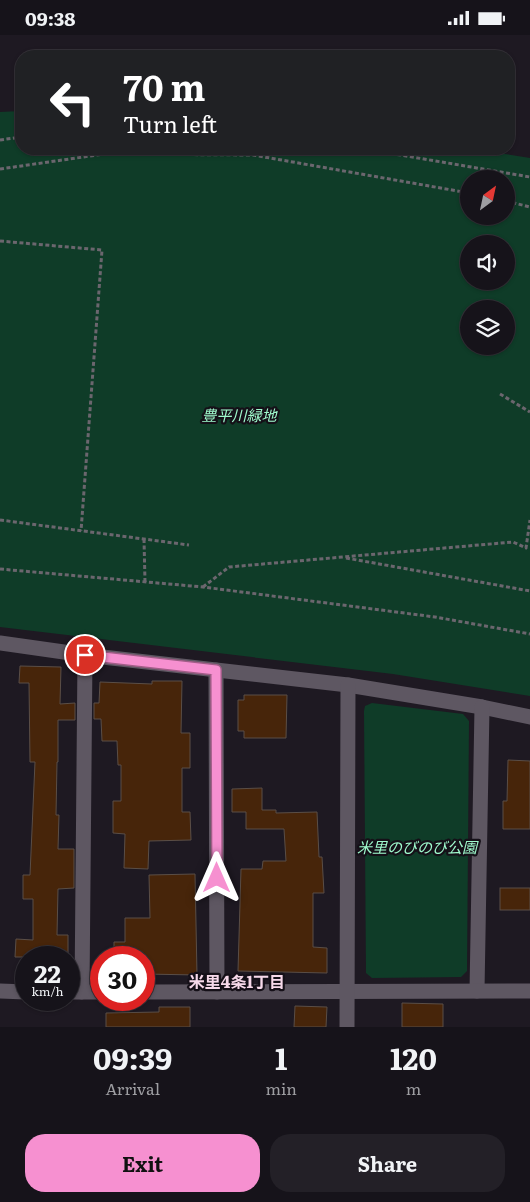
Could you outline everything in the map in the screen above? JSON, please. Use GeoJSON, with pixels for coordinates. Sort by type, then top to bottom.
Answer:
{"type":"FeatureCollection","features":[{"type":"Feature","properties":{"kind":"street"},"geometry":{"type":"LineString","coordinates":[[0,643],[85,655],[348,685],[482,707],[530,717]]}},
{"type":"Feature","properties":{"kind":"street"},"geometry":{"type":"LineString","coordinates":[[76,946],[85,655]]}},
{"type":"Feature","properties":{"kind":"street"},"geometry":{"type":"LineString","coordinates":[[216,670],[217,992]]}},
{"type":"Feature","properties":{"kind":"street"},"geometry":{"type":"LineString","coordinates":[[347,1027],[348,685]]}},
{"type":"Feature","properties":{"kind":"street"},"geometry":{"type":"LineString","coordinates":[[477,991],[482,707]]}},
{"type":"Feature","properties":{"kind":"street"},"geometry":{"type":"LineString","coordinates":[[0,991],[15,991]]}},
{"type":"Feature","properties":{"kind":"street"},"geometry":{"type":"LineString","coordinates":[[155,992],[530,991]]}},
{"type":"Feature","properties":{"kind":"path"},"geometry":{"type":"LineString","coordinates":[[0,140],[15,138]]}},
{"type":"Feature","properties":{"kind":"path"},"geometry":{"type":"LineString","coordinates":[[0,169],[97,155]]}},
{"type":"Feature","properties":{"kind":"path"},"geometry":{"type":"LineString","coordinates":[[253,155],[460,191]]}},
{"type":"Feature","properties":{"kind":"path"},"geometry":{"type":"LineString","coordinates":[[400,155],[530,177]]}},
{"type":"Feature","properties":{"kind":"path"},"geometry":{"type":"LineString","coordinates":[[515,203],[530,207]]}},
{"type":"Feature","properties":{"kind":"path"},"geometry":{"type":"LineString","coordinates":[[0,241],[102,250],[81,531]]}},
{"type":"Feature","properties":{"kind":"path"},"geometry":{"type":"LineString","coordinates":[[500,394],[530,412]]}},
{"type":"Feature","properties":{"kind":"path"},"geometry":{"type":"LineString","coordinates":[[0,520],[189,545]]}},
{"type":"Feature","properties":{"kind":"path"},"geometry":{"type":"LineString","coordinates":[[203,587],[229,567],[513,542],[526,548],[530,520]]}},
{"type":"Feature","properties":{"kind":"path"},"geometry":{"type":"LineString","coordinates":[[144,539],[145,582]]}},
{"type":"Feature","properties":{"kind":"path"},"geometry":{"type":"LineString","coordinates":[[341,557],[530,591]]}},
{"type":"Feature","properties":{"kind":"path"},"geometry":{"type":"LineString","coordinates":[[0,569],[203,587],[435,617],[530,634]]}},
{"type":"Feature","properties":{"kind":"green space","name":"豊平川緑地"},"geometry":{"type":"Polygon","coordinates":[[[15,111],[15,155],[511,155],[530,158],[530,696],[393,674],[0,627],[0,112],[15,111]]]}},
{"type":"Feature","properties":{"kind":"green space","name":"米里のびのび公園"},"geometry":{"type":"Polygon","coordinates":[[[372,703],[463,714],[469,721],[467,971],[461,977],[372,978],[366,973],[364,711],[365,706],[372,703]]]}},
{"type":"Feature","properties":{"kind":"building"},"geometry":{"type":"Polygon","coordinates":[[[20,666],[61,667],[60,704],[75,703],[75,720],[58,720],[56,815],[59,815],[58,849],[74,849],[74,888],[58,889],[57,935],[68,935],[68,946],[16,946],[16,939],[33,940],[33,899],[23,899],[23,875],[30,875],[35,762],[30,762],[29,683],[19,683],[20,666]]]}},
{"type":"Feature","properties":{"kind":"building"},"geometry":{"type":"Polygon","coordinates":[[[152,681],[182,681],[181,733],[190,733],[190,768],[182,768],[182,812],[190,812],[191,840],[149,841],[148,869],[124,868],[125,834],[113,833],[113,801],[121,801],[121,765],[118,765],[117,741],[102,741],[101,719],[94,719],[94,703],[99,703],[100,682],[152,684],[152,681]]]}},
{"type":"Feature","properties":{"kind":"building"},"geometry":{"type":"Polygon","coordinates":[[[244,695],[287,695],[286,738],[244,738],[244,731],[238,731],[238,700],[244,700],[244,695]]]}},
{"type":"Feature","properties":{"kind":"building"},"geometry":{"type":"Polygon","coordinates":[[[508,760],[530,761],[530,829],[503,829],[503,801],[507,801],[508,760]]]}},
{"type":"Feature","properties":{"kind":"building"},"geometry":{"type":"Polygon","coordinates":[[[262,788],[262,810],[276,810],[276,813],[317,812],[319,857],[322,857],[324,893],[313,893],[313,947],[327,948],[327,973],[238,971],[241,869],[262,869],[263,861],[286,861],[284,829],[246,829],[246,812],[232,812],[232,789],[262,788]]]}},
{"type":"Feature","properties":{"kind":"building"},"geometry":{"type":"Polygon","coordinates":[[[195,874],[197,975],[155,974],[155,946],[114,946],[114,942],[125,942],[125,918],[150,918],[149,875],[195,874]]]}},
{"type":"Feature","properties":{"kind":"building"},"geometry":{"type":"Polygon","coordinates":[[[500,888],[530,888],[530,910],[500,910],[500,888]]]}},
{"type":"Feature","properties":{"kind":"building"},"geometry":{"type":"Polygon","coordinates":[[[402,1003],[443,1004],[443,1027],[402,1027],[402,1003]]]}},
{"type":"Feature","properties":{"kind":"building"},"geometry":{"type":"Polygon","coordinates":[[[295,1006],[327,1007],[326,1027],[294,1027],[295,1006]]]}},
{"type":"Feature","properties":{"kind":"building"},"geometry":{"type":"Polygon","coordinates":[[[159,1007],[190,1007],[190,1027],[106,1027],[106,1013],[159,1012],[159,1007]]]}},
{"type":"Feature","properties":{"kind":"district","name":"米里4条1丁目"},"geometry":{"type":"Point","coordinates":[237,981]}},
{"type":"Feature","properties":{"kind":"route"},"geometry":{"type":"LineString","coordinates":[[85,655],[216,670],[217,878]]}}]}
